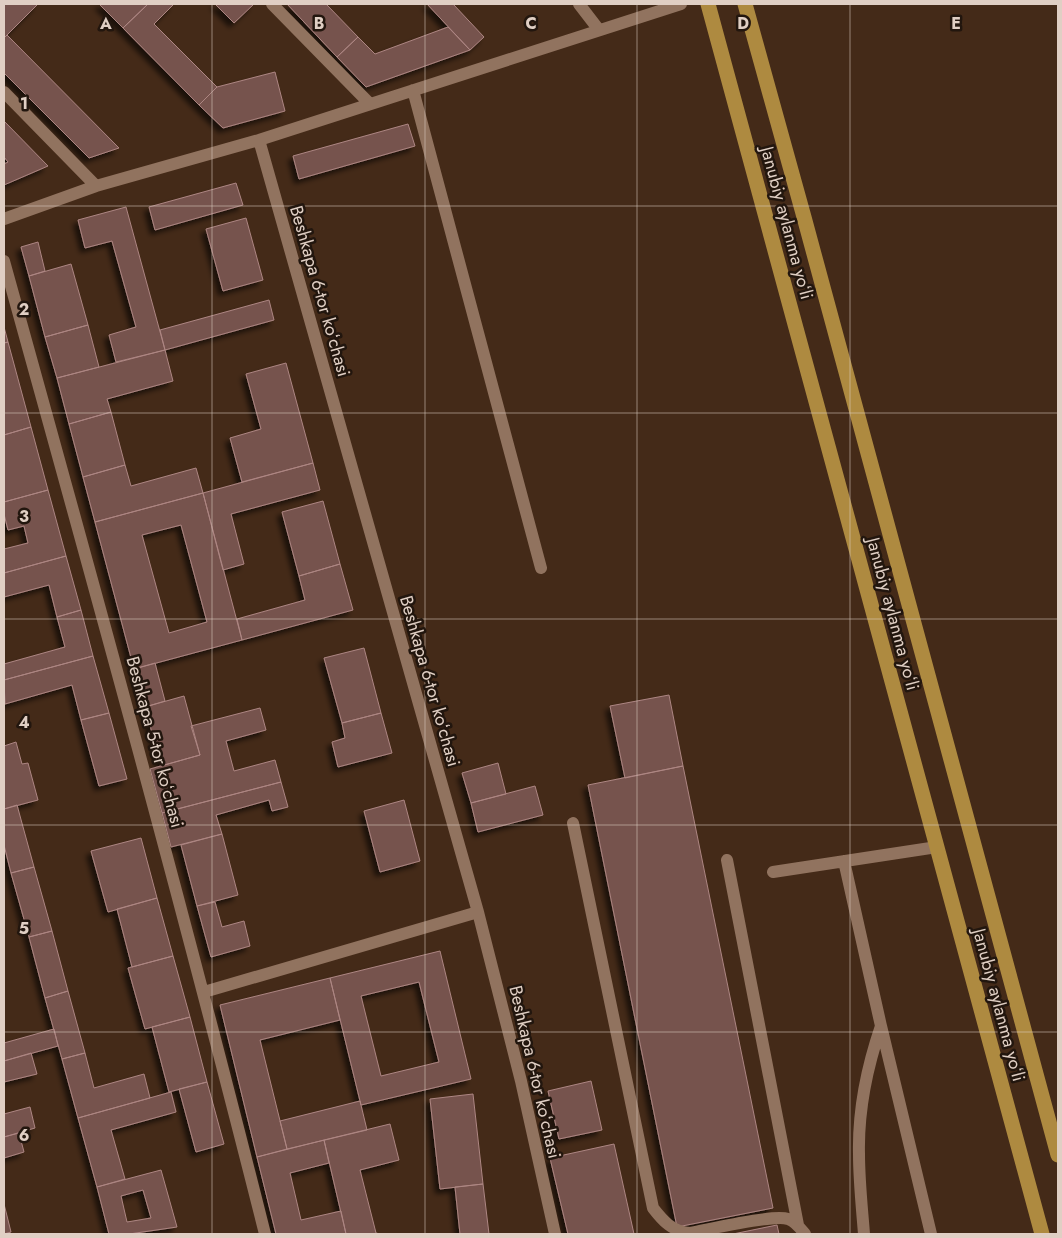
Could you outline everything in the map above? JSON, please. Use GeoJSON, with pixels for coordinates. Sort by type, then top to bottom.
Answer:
{"type":"FeatureCollection","features":[{"type":"Feature","properties":{"kind":"highway","name":"Janubiy aylanma yoʻli"},"geometry":{"type":"LineString","coordinates":[[708,4],[1042,1234]]}},
{"type":"Feature","properties":{"kind":"highway","name":"Janubiy aylanma yoʻli"},"geometry":{"type":"LineString","coordinates":[[745,4],[807,226],[1058,1155]]}},
{"type":"Feature","properties":{"kind":"street"},"geometry":{"type":"LineString","coordinates":[[272,4],[370,104]]}},
{"type":"Feature","properties":{"kind":"street"},"geometry":{"type":"LineString","coordinates":[[579,4],[599,30]]}},
{"type":"Feature","properties":{"kind":"street"},"geometry":{"type":"LineString","coordinates":[[4,219],[96,186],[260,140],[681,4]]}},
{"type":"Feature","properties":{"kind":"street"},"geometry":{"type":"LineString","coordinates":[[413,90],[541,568]]}},
{"type":"Feature","properties":{"kind":"street"},"geometry":{"type":"LineString","coordinates":[[4,92],[96,186]]}},
{"type":"Feature","properties":{"kind":"street","name":"Beshkapa 6-tor koʻchasi"},"geometry":{"type":"LineString","coordinates":[[260,140],[478,912],[521,1081],[555,1234]]}},
{"type":"Feature","properties":{"kind":"street","name":"Beshkapa 5-tor koʻchasi"},"geometry":{"type":"LineString","coordinates":[[4,261],[204,992],[265,1234]]}},
{"type":"Feature","properties":{"kind":"street"},"geometry":{"type":"LineString","coordinates":[[573,823],[653,1208],[663,1221],[680,1232],[689,1233],[771,1218],[788,1219],[802,1230]]}},
{"type":"Feature","properties":{"kind":"street"},"geometry":{"type":"LineString","coordinates":[[773,872],[937,847]]}},
{"type":"Feature","properties":{"kind":"street"},"geometry":{"type":"LineString","coordinates":[[727,860],[802,1230]]}},
{"type":"Feature","properties":{"kind":"street"},"geometry":{"type":"LineString","coordinates":[[844,861],[931,1234]]}},
{"type":"Feature","properties":{"kind":"street"},"geometry":{"type":"LineString","coordinates":[[204,992],[478,912]]}},
{"type":"Feature","properties":{"kind":"street"},"geometry":{"type":"LineString","coordinates":[[864,1234],[859,1153],[861,1110],[870,1062],[881,1026]]}},
{"type":"Feature","properties":{"kind":"building"},"geometry":{"type":"Polygon","coordinates":[[[4,4],[38,4],[4,38],[4,4]]]}},
{"type":"Feature","properties":{"kind":"building"},"geometry":{"type":"Polygon","coordinates":[[[99,4],[148,4],[123,28],[99,4]]]}},
{"type":"Feature","properties":{"kind":"building"},"geometry":{"type":"Polygon","coordinates":[[[148,4],[174,4],[154,24],[217,87],[199,105],[123,28],[148,4]]]}},
{"type":"Feature","properties":{"kind":"building"},"geometry":{"type":"Polygon","coordinates":[[[215,4],[254,4],[234,23],[215,4]]]}},
{"type":"Feature","properties":{"kind":"building"},"geometry":{"type":"Polygon","coordinates":[[[287,4],[326,4],[358,37],[337,57],[287,4]]]}},
{"type":"Feature","properties":{"kind":"building"},"geometry":{"type":"Polygon","coordinates":[[[427,4],[453,4],[484,37],[470,50],[427,4]]]}},
{"type":"Feature","properties":{"kind":"building"},"geometry":{"type":"Polygon","coordinates":[[[448,27],[470,50],[366,87],[337,57],[358,37],[375,54],[448,27]]]}},
{"type":"Feature","properties":{"kind":"building"},"geometry":{"type":"Polygon","coordinates":[[[7,35],[119,148],[89,158],[4,73],[4,38],[7,35]]]}},
{"type":"Feature","properties":{"kind":"building"},"geometry":{"type":"Polygon","coordinates":[[[275,72],[285,111],[223,128],[199,105],[217,87],[275,72]]]}},
{"type":"Feature","properties":{"kind":"building"},"geometry":{"type":"Polygon","coordinates":[[[4,121],[48,166],[4,185],[4,164],[8,162],[4,157],[4,121]]]}},
{"type":"Feature","properties":{"kind":"building"},"geometry":{"type":"Polygon","coordinates":[[[408,124],[415,146],[299,179],[293,156],[408,124]]]}},
{"type":"Feature","properties":{"kind":"building"},"geometry":{"type":"Polygon","coordinates":[[[236,183],[243,205],[155,230],[149,207],[236,183]]]}},
{"type":"Feature","properties":{"kind":"building"},"geometry":{"type":"Polygon","coordinates":[[[126,207],[165,350],[116,362],[109,335],[136,327],[112,241],[85,248],[78,220],[126,207]]]}},
{"type":"Feature","properties":{"kind":"building"},"geometry":{"type":"Polygon","coordinates":[[[246,218],[263,280],[223,291],[206,229],[246,218]]]}},
{"type":"Feature","properties":{"kind":"building"},"geometry":{"type":"Polygon","coordinates":[[[38,242],[45,271],[29,276],[21,247],[38,242]]]}},
{"type":"Feature","properties":{"kind":"building"},"geometry":{"type":"Polygon","coordinates":[[[71,264],[88,325],[45,337],[29,276],[71,264]]]}},
{"type":"Feature","properties":{"kind":"building"},"geometry":{"type":"Polygon","coordinates":[[[269,300],[274,320],[165,350],[160,330],[269,300]]]}},
{"type":"Feature","properties":{"kind":"building"},"geometry":{"type":"Polygon","coordinates":[[[88,325],[99,367],[57,378],[45,337],[88,325]]]}},
{"type":"Feature","properties":{"kind":"building"},"geometry":{"type":"Polygon","coordinates":[[[4,327],[8,342],[4,343],[4,327]]]}},
{"type":"Feature","properties":{"kind":"building"},"geometry":{"type":"Polygon","coordinates":[[[8,342],[31,427],[4,435],[4,343],[8,342]]]}},
{"type":"Feature","properties":{"kind":"building"},"geometry":{"type":"Polygon","coordinates":[[[165,350],[173,381],[107,399],[111,412],[69,424],[57,378],[165,350]]]}},
{"type":"Feature","properties":{"kind":"building"},"geometry":{"type":"Polygon","coordinates":[[[286,363],[313,463],[242,482],[230,438],[261,429],[246,374],[286,363]]]}},
{"type":"Feature","properties":{"kind":"building"},"geometry":{"type":"Polygon","coordinates":[[[111,412],[125,465],[83,477],[69,424],[111,412]]]}},
{"type":"Feature","properties":{"kind":"building"},"geometry":{"type":"Polygon","coordinates":[[[31,427],[48,490],[4,502],[4,435],[31,427]]]}},
{"type":"Feature","properties":{"kind":"building"},"geometry":{"type":"Polygon","coordinates":[[[313,463],[320,490],[231,514],[244,564],[223,570],[203,493],[313,463]]]}},
{"type":"Feature","properties":{"kind":"building"},"geometry":{"type":"Polygon","coordinates":[[[125,465],[131,486],[196,468],[203,493],[95,522],[83,477],[125,465]]]}},
{"type":"Feature","properties":{"kind":"building"},"geometry":{"type":"Polygon","coordinates":[[[48,490],[66,556],[4,573],[4,549],[28,543],[24,526],[8,530],[4,514],[4,502],[48,490]]]}},
{"type":"Feature","properties":{"kind":"building"},"geometry":{"type":"Polygon","coordinates":[[[203,493],[242,640],[134,669],[95,522],[203,493]],[[181,525],[142,535],[169,633],[207,622],[181,525]]]}},
{"type":"Feature","properties":{"kind":"building"},"geometry":{"type":"Polygon","coordinates":[[[323,501],[340,564],[299,576],[282,512],[323,501]]]}},
{"type":"Feature","properties":{"kind":"building"},"geometry":{"type":"Polygon","coordinates":[[[66,556],[81,610],[57,617],[49,585],[4,597],[4,573],[66,556]]]}},
{"type":"Feature","properties":{"kind":"building"},"geometry":{"type":"Polygon","coordinates":[[[340,564],[353,610],[242,640],[237,619],[305,600],[299,576],[340,564]]]}},
{"type":"Feature","properties":{"kind":"building"},"geometry":{"type":"Polygon","coordinates":[[[81,610],[93,656],[4,680],[4,664],[65,647],[57,617],[81,610]]]}},
{"type":"Feature","properties":{"kind":"building"},"geometry":{"type":"Polygon","coordinates":[[[364,648],[381,713],[342,723],[324,658],[364,648]]]}},
{"type":"Feature","properties":{"kind":"building"},"geometry":{"type":"Polygon","coordinates":[[[93,656],[109,713],[81,720],[72,685],[5,704],[4,680],[93,656]]]}},
{"type":"Feature","properties":{"kind":"building"},"geometry":{"type":"Polygon","coordinates":[[[155,663],[165,701],[145,707],[134,669],[155,663]]]}},
{"type":"Feature","properties":{"kind":"building"},"geometry":{"type":"Polygon","coordinates":[[[669,695],[683,766],[625,778],[610,706],[669,695]]]}},
{"type":"Feature","properties":{"kind":"building"},"geometry":{"type":"Polygon","coordinates":[[[184,696],[200,755],[161,766],[145,707],[184,696]]]}},
{"type":"Feature","properties":{"kind":"building"},"geometry":{"type":"Polygon","coordinates":[[[260,708],[266,730],[226,741],[234,771],[275,760],[281,782],[162,813],[150,769],[200,755],[191,726],[260,708]]]}},
{"type":"Feature","properties":{"kind":"building"},"geometry":{"type":"Polygon","coordinates":[[[109,713],[127,779],[99,786],[81,720],[109,713]]]}},
{"type":"Feature","properties":{"kind":"building"},"geometry":{"type":"Polygon","coordinates":[[[381,713],[392,753],[338,767],[332,742],[345,738],[342,723],[381,713]]]}},
{"type":"Feature","properties":{"kind":"building"},"geometry":{"type":"Polygon","coordinates":[[[16,742],[22,764],[28,763],[38,800],[4,809],[4,746],[16,742]]]}},
{"type":"Feature","properties":{"kind":"building"},"geometry":{"type":"Polygon","coordinates":[[[498,763],[506,794],[471,803],[462,773],[498,763]]]}},
{"type":"Feature","properties":{"kind":"building"},"geometry":{"type":"Polygon","coordinates":[[[683,766],[773,1208],[677,1227],[588,785],[683,766]]]}},
{"type":"Feature","properties":{"kind":"building"},"geometry":{"type":"Polygon","coordinates":[[[281,782],[288,807],[272,811],[269,800],[216,815],[222,834],[171,847],[162,813],[281,782]]]}},
{"type":"Feature","properties":{"kind":"building"},"geometry":{"type":"Polygon","coordinates":[[[535,786],[543,815],[478,832],[471,803],[535,786]]]}},
{"type":"Feature","properties":{"kind":"building"},"geometry":{"type":"Polygon","coordinates":[[[404,800],[420,861],[380,872],[364,811],[404,800]]]}},
{"type":"Feature","properties":{"kind":"building"},"geometry":{"type":"Polygon","coordinates":[[[17,805],[34,867],[11,873],[4,845],[4,809],[17,805]]]}},
{"type":"Feature","properties":{"kind":"building"},"geometry":{"type":"Polygon","coordinates":[[[222,834],[238,895],[197,906],[181,845],[222,834]]]}},
{"type":"Feature","properties":{"kind":"building"},"geometry":{"type":"Polygon","coordinates":[[[141,838],[157,898],[108,912],[91,851],[141,838]]]}},
{"type":"Feature","properties":{"kind":"building"},"geometry":{"type":"Polygon","coordinates":[[[34,867],[52,931],[29,937],[11,873],[34,867]]]}},
{"type":"Feature","properties":{"kind":"building"},"geometry":{"type":"Polygon","coordinates":[[[157,898],[173,956],[132,967],[117,909],[157,898]]]}},
{"type":"Feature","properties":{"kind":"building"},"geometry":{"type":"Polygon","coordinates":[[[215,902],[222,927],[244,921],[250,946],[211,957],[197,906],[215,902]]]}},
{"type":"Feature","properties":{"kind":"building"},"geometry":{"type":"Polygon","coordinates":[[[52,931],[68,991],[45,998],[29,937],[52,931]]]}},
{"type":"Feature","properties":{"kind":"building"},"geometry":{"type":"Polygon","coordinates":[[[440,951],[471,1079],[361,1105],[330,978],[440,951]],[[419,982],[361,996],[381,1076],[439,1062],[419,982]]]}},
{"type":"Feature","properties":{"kind":"building"},"geometry":{"type":"Polygon","coordinates":[[[173,956],[190,1017],[145,1029],[128,968],[173,956]]]}},
{"type":"Feature","properties":{"kind":"building"},"geometry":{"type":"Polygon","coordinates":[[[330,978],[340,1020],[260,1040],[287,1149],[257,1157],[220,1005],[330,978]]]}},
{"type":"Feature","properties":{"kind":"building"},"geometry":{"type":"Polygon","coordinates":[[[68,991],[85,1053],[62,1059],[45,998],[68,991]]]}},
{"type":"Feature","properties":{"kind":"building"},"geometry":{"type":"Polygon","coordinates":[[[190,1017],[207,1082],[169,1092],[152,1027],[190,1017]]]}},
{"type":"Feature","properties":{"kind":"building"},"geometry":{"type":"Polygon","coordinates":[[[54,1029],[58,1046],[4,1061],[4,1043],[54,1029]]]}},
{"type":"Feature","properties":{"kind":"building"},"geometry":{"type":"Polygon","coordinates":[[[31,1053],[37,1074],[4,1082],[4,1061],[31,1053]]]}},
{"type":"Feature","properties":{"kind":"building"},"geometry":{"type":"Polygon","coordinates":[[[85,1053],[94,1088],[144,1074],[150,1098],[78,1118],[62,1059],[85,1053]]]}},
{"type":"Feature","properties":{"kind":"building"},"geometry":{"type":"Polygon","coordinates":[[[591,1081],[602,1130],[559,1139],[548,1091],[591,1081]]]}},
{"type":"Feature","properties":{"kind":"building"},"geometry":{"type":"Polygon","coordinates":[[[207,1082],[224,1144],[196,1152],[179,1089],[207,1082]]]}},
{"type":"Feature","properties":{"kind":"building"},"geometry":{"type":"Polygon","coordinates":[[[171,1092],[176,1112],[111,1130],[125,1179],[97,1187],[78,1118],[171,1092]]]}},
{"type":"Feature","properties":{"kind":"building"},"geometry":{"type":"Polygon","coordinates":[[[473,1094],[483,1184],[440,1189],[430,1099],[473,1094]]]}},
{"type":"Feature","properties":{"kind":"building"},"geometry":{"type":"Polygon","coordinates":[[[360,1101],[367,1130],[287,1149],[280,1121],[360,1101]]]}},
{"type":"Feature","properties":{"kind":"building"},"geometry":{"type":"Polygon","coordinates":[[[30,1107],[35,1128],[4,1137],[4,1114],[30,1107]]]}},
{"type":"Feature","properties":{"kind":"building"},"geometry":{"type":"Polygon","coordinates":[[[390,1124],[399,1160],[360,1170],[376,1233],[380,1234],[346,1234],[324,1140],[390,1124]]]}},
{"type":"Feature","properties":{"kind":"building"},"geometry":{"type":"Polygon","coordinates":[[[19,1133],[24,1152],[4,1158],[4,1137],[19,1133]]]}},
{"type":"Feature","properties":{"kind":"building"},"geometry":{"type":"Polygon","coordinates":[[[324,1140],[329,1163],[290,1173],[301,1220],[341,1211],[346,1234],[276,1234],[257,1157],[324,1140]]]}},
{"type":"Feature","properties":{"kind":"building"},"geometry":{"type":"Polygon","coordinates":[[[614,1144],[634,1234],[568,1234],[550,1158],[614,1144]]]}},
{"type":"Feature","properties":{"kind":"building"},"geometry":{"type":"Polygon","coordinates":[[[161,1170],[177,1227],[129,1234],[109,1234],[97,1187],[161,1170]],[[143,1190],[121,1196],[127,1222],[151,1218],[143,1190]]]}},
{"type":"Feature","properties":{"kind":"building"},"geometry":{"type":"Polygon","coordinates":[[[483,1184],[489,1234],[460,1234],[455,1187],[483,1184]]]}},
{"type":"Feature","properties":{"kind":"building"},"geometry":{"type":"Polygon","coordinates":[[[4,1204],[11,1232],[4,1234],[4,1204]]]}},
{"type":"Feature","properties":{"kind":"building"},"geometry":{"type":"Polygon","coordinates":[[[777,1225],[779,1234],[733,1234],[777,1225]]]}}]}
